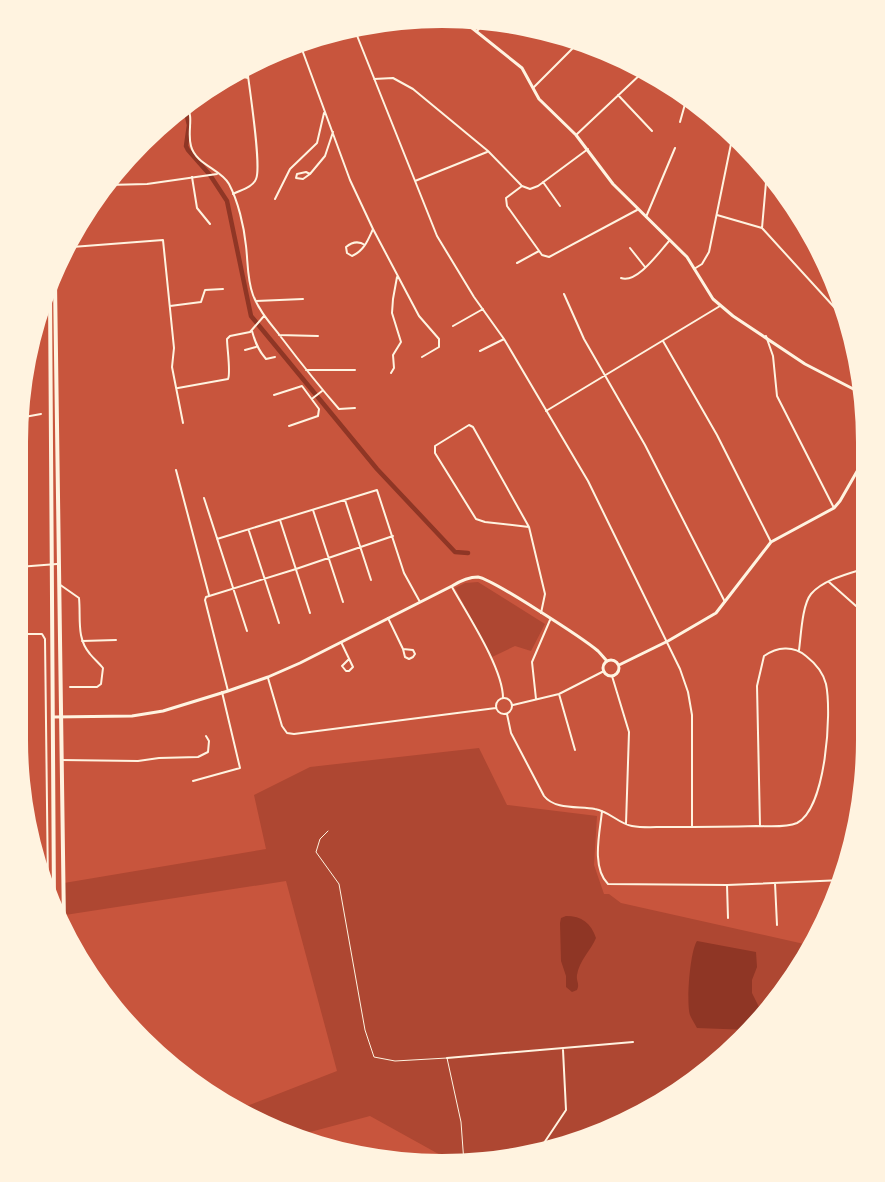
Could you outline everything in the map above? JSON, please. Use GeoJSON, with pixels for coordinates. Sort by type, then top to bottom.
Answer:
{"type":"FeatureCollection","features":[{"type":"Feature","properties":{"kind":"main road"},"geometry":{"type":"LineString","coordinates":[[54,883],[55,296]]}},
{"type":"Feature","properties":{"kind":"main road"},"geometry":{"type":"LineString","coordinates":[[50,308],[56,564],[59,584],[63,904]]}},
{"type":"Feature","properties":{"kind":"street"},"geometry":{"type":"LineString","coordinates":[[473,29],[522,68],[539,99],[588,148],[613,184],[687,257],[713,299],[720,306],[805,364],[853,388]]}},
{"type":"Feature","properties":{"kind":"street"},"geometry":{"type":"LineString","coordinates":[[358,37],[437,236],[474,297],[504,339],[588,481],[668,641],[688,692],[692,714],[692,827]]}},
{"type":"Feature","properties":{"kind":"street"},"geometry":{"type":"LineString","coordinates":[[534,88],[572,49]]}},
{"type":"Feature","properties":{"kind":"street"},"geometry":{"type":"LineString","coordinates":[[303,52],[350,180],[373,229],[419,316],[439,339],[438,347],[422,357]]}},
{"type":"Feature","properties":{"kind":"street"},"geometry":{"type":"LineString","coordinates":[[576,135],[637,77]]}},
{"type":"Feature","properties":{"kind":"street"},"geometry":{"type":"LineString","coordinates":[[233,194],[252,184],[258,176],[248,78]]}},
{"type":"Feature","properties":{"kind":"street"},"geometry":{"type":"LineString","coordinates":[[374,79],[393,78],[413,88],[488,151],[522,186],[530,189],[588,148]]}},
{"type":"Feature","properties":{"kind":"street"},"geometry":{"type":"LineString","coordinates":[[618,95],[652,131]]}},
{"type":"Feature","properties":{"kind":"street"},"geometry":{"type":"LineString","coordinates":[[680,122],[684,106]]}},
{"type":"Feature","properties":{"kind":"street"},"geometry":{"type":"LineString","coordinates":[[274,200],[290,169],[317,143],[325,111]]}},
{"type":"Feature","properties":{"kind":"street"},"geometry":{"type":"LineString","coordinates":[[191,113],[190,145],[195,154],[217,174],[224,177],[233,194],[246,246],[249,281],[264,316],[339,409],[355,408]]}},
{"type":"Feature","properties":{"kind":"street"},"geometry":{"type":"LineString","coordinates":[[310,174],[325,156],[333,132]]}},
{"type":"Feature","properties":{"kind":"street"},"geometry":{"type":"LineString","coordinates":[[694,269],[702,264],[709,252],[731,146]]}},
{"type":"Feature","properties":{"kind":"street"},"geometry":{"type":"LineString","coordinates":[[646,217],[675,148]]}},
{"type":"Feature","properties":{"kind":"street"},"geometry":{"type":"LineString","coordinates":[[415,181],[488,151]]}},
{"type":"Feature","properties":{"kind":"street"},"geometry":{"type":"LineString","coordinates":[[118,185],[147,184],[217,174]]}},
{"type":"Feature","properties":{"kind":"street"},"geometry":{"type":"LineString","coordinates":[[192,177],[197,208],[210,224]]}},
{"type":"Feature","properties":{"kind":"street"},"geometry":{"type":"LineString","coordinates":[[543,182],[560,206]]}},
{"type":"Feature","properties":{"kind":"street"},"geometry":{"type":"LineString","coordinates":[[762,228],[766,184]]}},
{"type":"Feature","properties":{"kind":"street"},"geometry":{"type":"LineString","coordinates":[[522,186],[508,196],[506,203],[542,255],[549,257],[638,209]]}},
{"type":"Feature","properties":{"kind":"street"},"geometry":{"type":"LineString","coordinates":[[717,216],[762,228],[834,307]]}},
{"type":"Feature","properties":{"kind":"street"},"geometry":{"type":"LineString","coordinates":[[365,245],[360,242],[353,243],[346,247],[346,251],[350,255],[355,255],[365,245],[373,229]]}},
{"type":"Feature","properties":{"kind":"street"},"geometry":{"type":"LineString","coordinates":[[78,246],[163,240],[174,348],[172,367],[183,423]]}},
{"type":"Feature","properties":{"kind":"street"},"geometry":{"type":"LineString","coordinates":[[621,278],[632,278],[670,240]]}},
{"type":"Feature","properties":{"kind":"street"},"geometry":{"type":"LineString","coordinates":[[630,248],[645,267]]}},
{"type":"Feature","properties":{"kind":"street"},"geometry":{"type":"LineString","coordinates":[[518,263],[539,251]]}},
{"type":"Feature","properties":{"kind":"street"},"geometry":{"type":"LineString","coordinates":[[391,373],[394,368],[393,355],[401,342],[392,313],[397,277]]}},
{"type":"Feature","properties":{"kind":"street"},"geometry":{"type":"LineString","coordinates":[[170,306],[201,302],[205,290],[223,289]]}},
{"type":"Feature","properties":{"kind":"street"},"geometry":{"type":"LineString","coordinates":[[564,294],[584,339],[645,445],[725,602]]}},
{"type":"Feature","properties":{"kind":"street"},"geometry":{"type":"LineString","coordinates":[[256,301],[303,299]]}},
{"type":"Feature","properties":{"kind":"street"},"geometry":{"type":"LineString","coordinates":[[546,411],[720,306]]}},
{"type":"Feature","properties":{"kind":"street"},"geometry":{"type":"LineString","coordinates":[[453,326],[483,309]]}},
{"type":"Feature","properties":{"kind":"street"},"geometry":{"type":"LineString","coordinates":[[264,316],[252,331],[256,347],[266,360],[275,357]]}},
{"type":"Feature","properties":{"kind":"street"},"geometry":{"type":"LineString","coordinates":[[177,388],[228,379],[230,376],[227,339],[252,331]]}},
{"type":"Feature","properties":{"kind":"street"},"geometry":{"type":"LineString","coordinates":[[279,334],[318,336]]}},
{"type":"Feature","properties":{"kind":"street"},"geometry":{"type":"LineString","coordinates":[[766,336],[773,356],[777,396],[834,508]]}},
{"type":"Feature","properties":{"kind":"street"},"geometry":{"type":"LineString","coordinates":[[480,351],[504,339]]}},
{"type":"Feature","properties":{"kind":"street"},"geometry":{"type":"LineString","coordinates":[[663,341],[717,435],[771,542]]}},
{"type":"Feature","properties":{"kind":"street"},"geometry":{"type":"LineString","coordinates":[[245,350],[256,347]]}},
{"type":"Feature","properties":{"kind":"street"},"geometry":{"type":"LineString","coordinates":[[306,370],[354,370]]}},
{"type":"Feature","properties":{"kind":"street"},"geometry":{"type":"LineString","coordinates":[[274,395],[302,386],[319,409],[318,416],[289,426]]}},
{"type":"Feature","properties":{"kind":"street"},"geometry":{"type":"LineString","coordinates":[[313,398],[323,391]]}},
{"type":"Feature","properties":{"kind":"street"},"geometry":{"type":"LineString","coordinates":[[29,416],[41,414]]}},
{"type":"Feature","properties":{"kind":"street"},"geometry":{"type":"LineString","coordinates":[[529,527],[476,519],[435,453],[435,446],[469,425],[472,426],[529,527],[545,594],[541,613]]}},
{"type":"Feature","properties":{"kind":"street"},"geometry":{"type":"LineString","coordinates":[[176,470],[209,595]]}},
{"type":"Feature","properties":{"kind":"street"},"geometry":{"type":"LineString","coordinates":[[619,665],[668,641],[716,613],[756,558],[771,542],[834,508],[856,473]]}},
{"type":"Feature","properties":{"kind":"street"},"geometry":{"type":"LineString","coordinates":[[217,539],[377,490],[404,573],[420,602]]}},
{"type":"Feature","properties":{"kind":"street"},"geometry":{"type":"LineString","coordinates":[[204,498],[247,631]]}},
{"type":"Feature","properties":{"kind":"street"},"geometry":{"type":"LineString","coordinates":[[345,500],[371,580]]}},
{"type":"Feature","properties":{"kind":"street"},"geometry":{"type":"LineString","coordinates":[[313,510],[343,602]]}},
{"type":"Feature","properties":{"kind":"street"},"geometry":{"type":"LineString","coordinates":[[280,520],[310,613]]}},
{"type":"Feature","properties":{"kind":"street"},"geometry":{"type":"LineString","coordinates":[[249,531],[279,623]]}},
{"type":"Feature","properties":{"kind":"street"},"geometry":{"type":"LineString","coordinates":[[228,691],[204,600],[209,595],[296,569],[393,536]]}},
{"type":"Feature","properties":{"kind":"street"},"geometry":{"type":"LineString","coordinates":[[28,566],[56,564]]}},
{"type":"Feature","properties":{"kind":"street"},"geometry":{"type":"LineString","coordinates":[[799,650],[808,598],[829,582],[856,572]]}},
{"type":"Feature","properties":{"kind":"street"},"geometry":{"type":"LineString","coordinates":[[53,717],[163,711],[228,691],[268,677],[469,578],[485,579],[584,640],[600,652],[607,661]]}},
{"type":"Feature","properties":{"kind":"street"},"geometry":{"type":"LineString","coordinates":[[829,582],[856,606]]}},
{"type":"Feature","properties":{"kind":"street"},"geometry":{"type":"LineString","coordinates":[[59,584],[80,598],[82,640],[89,653],[103,668],[101,684],[97,687],[70,687]]}},
{"type":"Feature","properties":{"kind":"street"},"geometry":{"type":"LineString","coordinates":[[452,586],[498,673],[503,698]]}},
{"type":"Feature","properties":{"kind":"street"},"geometry":{"type":"LineString","coordinates":[[388,618],[403,649]]}},
{"type":"Feature","properties":{"kind":"street"},"geometry":{"type":"LineString","coordinates":[[536,699],[532,662],[550,620]]}},
{"type":"Feature","properties":{"kind":"street"},"geometry":{"type":"LineString","coordinates":[[28,635],[44,636],[48,864]]}},
{"type":"Feature","properties":{"kind":"street"},"geometry":{"type":"LineString","coordinates":[[82,640],[116,639]]}},
{"type":"Feature","properties":{"kind":"street"},"geometry":{"type":"LineString","coordinates":[[341,642],[349,658]]}},
{"type":"Feature","properties":{"kind":"street"},"geometry":{"type":"LineString","coordinates":[[507,714],[510,733],[547,800],[556,804],[602,811],[630,826],[760,826],[797,823],[805,816],[813,803],[822,778],[829,706],[826,682],[818,665],[799,650],[776,649],[764,656],[761,662],[757,686],[760,826]]}},
{"type":"Feature","properties":{"kind":"street"},"geometry":{"type":"LineString","coordinates":[[612,676],[607,675],[603,667],[607,661],[614,660],[619,665]]}},
{"type":"Feature","properties":{"kind":"street"},"geometry":{"type":"LineString","coordinates":[[612,676],[618,672],[619,665]]}},
{"type":"Feature","properties":{"kind":"street"},"geometry":{"type":"LineString","coordinates":[[513,705],[559,694],[604,671]]}},
{"type":"Feature","properties":{"kind":"street"},"geometry":{"type":"LineString","coordinates":[[612,676],[629,732],[626,824]]}},
{"type":"Feature","properties":{"kind":"street"},"geometry":{"type":"LineString","coordinates":[[268,677],[282,726],[287,733],[294,734],[496,708]]}},
{"type":"Feature","properties":{"kind":"street"},"geometry":{"type":"LineString","coordinates":[[193,781],[240,768],[222,692]]}},
{"type":"Feature","properties":{"kind":"street"},"geometry":{"type":"LineString","coordinates":[[559,694],[574,750]]}},
{"type":"Feature","properties":{"kind":"street"},"geometry":{"type":"LineString","coordinates":[[503,698],[508,699],[513,705]]}},
{"type":"Feature","properties":{"kind":"street"},"geometry":{"type":"LineString","coordinates":[[496,708],[497,703],[503,698]]}},
{"type":"Feature","properties":{"kind":"street"},"geometry":{"type":"LineString","coordinates":[[507,714],[513,705]]}},
{"type":"Feature","properties":{"kind":"street"},"geometry":{"type":"LineString","coordinates":[[496,708],[499,712],[507,714]]}},
{"type":"Feature","properties":{"kind":"street"},"geometry":{"type":"LineString","coordinates":[[61,760],[138,761],[198,757],[208,752],[209,741],[206,736]]}},
{"type":"Feature","properties":{"kind":"street"},"geometry":{"type":"LineString","coordinates":[[602,811],[598,858],[604,879],[608,884],[727,885],[832,880]]}},
{"type":"Feature","properties":{"kind":"street"},"geometry":{"type":"LineString","coordinates":[[775,883],[777,925]]}},
{"type":"Feature","properties":{"kind":"street"},"geometry":{"type":"LineString","coordinates":[[727,885],[728,918]]}},
{"type":"Feature","properties":{"kind":"street"},"geometry":{"type":"LineString","coordinates":[[447,1058],[563,1050],[633,1042]]}},
{"type":"Feature","properties":{"kind":"street"},"geometry":{"type":"LineString","coordinates":[[546,1140],[566,1110],[563,1050]]}},
{"type":"Feature","properties":{"kind":"lane"},"geometry":{"type":"LineString","coordinates":[[328,831],[320,839],[316,852],[339,884],[365,1030],[374,1057],[395,1061],[447,1058],[461,1122],[463,1153]]}},
{"type":"Feature","properties":{"kind":"shaded area"},"geometry":{"type":"Polygon","coordinates":[[[478,582],[545,624],[531,651],[515,646],[492,657],[455,588],[465,583],[478,582]]]}},
{"type":"Feature","properties":{"kind":"shaded area"},"geometry":{"type":"Polygon","coordinates":[[[479,748],[507,805],[597,816],[594,865],[604,894],[609,894],[621,903],[802,944],[787,970],[754,1012],[695,1068],[673,1084],[626,1111],[576,1132],[523,1146],[442,1154],[370,1116],[309,1132],[249,1105],[337,1071],[286,881],[67,915],[65,909],[64,883],[266,849],[254,795],[310,767],[479,748]]]}},
{"type":"Feature","properties":{"kind":"shaded area"},"geometry":{"type":"Polygon","coordinates":[[[577,917],[585,921],[596,938],[578,970],[577,990],[572,992],[566,987],[566,976],[561,961],[560,923],[561,918],[577,917]]]}},
{"type":"Feature","properties":{"kind":"shaded area"},"geometry":{"type":"Polygon","coordinates":[[[697,941],[756,952],[757,967],[752,980],[752,993],[759,1006],[737,1030],[697,1028],[690,1015],[689,977],[697,941]]]}},
{"type":"Feature","properties":{"kind":"waterway"},"geometry":{"type":"LineString","coordinates":[[187,117],[189,125],[186,146],[210,175],[227,201],[251,316],[377,469],[455,552],[468,553]]}}]}
